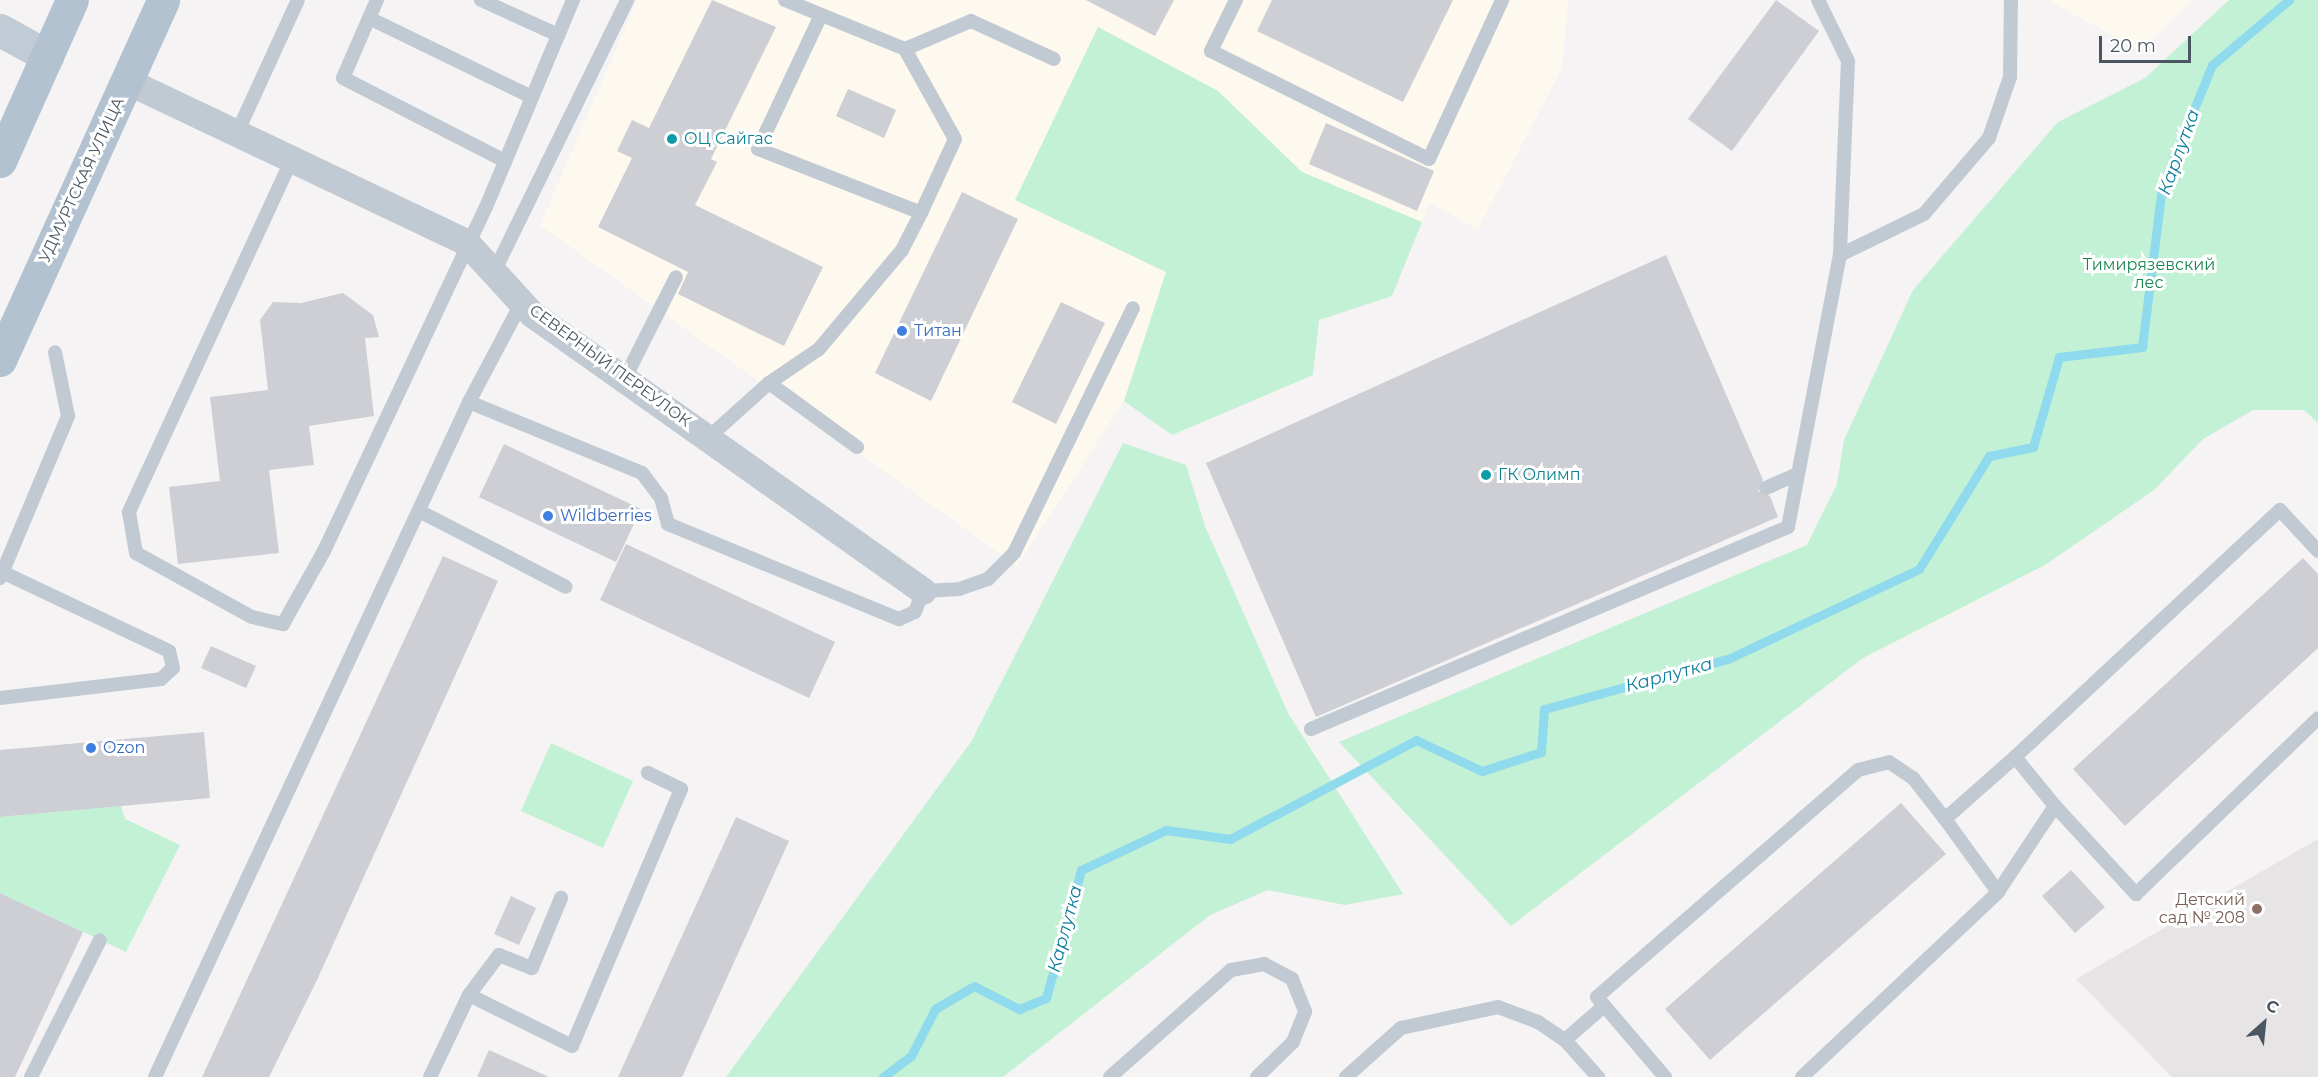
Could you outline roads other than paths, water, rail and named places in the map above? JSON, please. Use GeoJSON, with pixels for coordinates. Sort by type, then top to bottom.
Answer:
{"type":"FeatureCollection","features":[{"type":"Feature","properties":{"kind":"main road"},"geometry":{"type":"LineString","coordinates":[[0,160],[72,0]]}},
{"type":"Feature","properties":{"kind":"main road","name":"УДМУРТСКАЯ УЛИЦА"},"geometry":{"type":"LineString","coordinates":[[0,360],[163,0]]}},
{"type":"Feature","properties":{"kind":"street"},"geometry":{"type":"LineString","coordinates":[[0,30],[47,56]]}},
{"type":"Feature","properties":{"kind":"street","name":"СЕВЕРНЫЙ ПЕРЕУЛОК"},"geometry":{"type":"LineString","coordinates":[[128,81],[466,242],[522,302],[624,380],[709,437],[923,591]]}},
{"type":"Feature","properties":{"kind":"lane"},"geometry":{"type":"LineString","coordinates":[[237,133],[298,0]]}},
{"type":"Feature","properties":{"kind":"lane"},"geometry":{"type":"LineString","coordinates":[[377,0],[343,78],[505,161]]}},
{"type":"Feature","properties":{"kind":"lane"},"geometry":{"type":"LineString","coordinates":[[481,0],[558,35]]}},
{"type":"Feature","properties":{"kind":"lane"},"geometry":{"type":"LineString","coordinates":[[292,159],[129,512],[136,554],[252,617],[283,624],[324,551],[505,161],[573,0]]}},
{"type":"Feature","properties":{"kind":"lane"},"geometry":{"type":"LineString","coordinates":[[494,272],[627,0]]}},
{"type":"Feature","properties":{"kind":"lane"},"geometry":{"type":"LineString","coordinates":[[709,437],[769,383],[819,350],[902,250],[955,140],[905,49],[785,0]]}},
{"type":"Feature","properties":{"kind":"lane"},"geometry":{"type":"LineString","coordinates":[[1236,0],[1211,51],[1429,159],[1502,0]]}},
{"type":"Feature","properties":{"kind":"lane"},"geometry":{"type":"LineString","coordinates":[[1311,729],[1788,526],[1840,255],[1848,61],[1818,0]]}},
{"type":"Feature","properties":{"kind":"lane"},"geometry":{"type":"LineString","coordinates":[[1840,255],[1924,214],[1989,138],[2010,77],[2011,0]]}},
{"type":"Feature","properties":{"kind":"lane"},"geometry":{"type":"LineString","coordinates":[[821,15],[758,149],[921,213]]}},
{"type":"Feature","properties":{"kind":"lane"},"geometry":{"type":"LineString","coordinates":[[369,18],[532,97]]}},
{"type":"Feature","properties":{"kind":"lane"},"geometry":{"type":"LineString","coordinates":[[905,49],[970,21],[1054,59]]}},
{"type":"Feature","properties":{"kind":"lane"},"geometry":{"type":"LineString","coordinates":[[624,380],[676,277]]}},
{"type":"Feature","properties":{"kind":"lane"},"geometry":{"type":"LineString","coordinates":[[155,1077],[469,402],[522,302]]}},
{"type":"Feature","properties":{"kind":"lane"},"geometry":{"type":"LineString","coordinates":[[469,402],[642,473],[661,498],[668,524],[898,619],[915,612],[923,591],[959,589],[988,579],[1014,553],[1133,308]]}},
{"type":"Feature","properties":{"kind":"lane"},"geometry":{"type":"LineString","coordinates":[[0,698],[161,679],[173,668],[169,651],[1,575],[68,416],[55,352]]}},
{"type":"Feature","properties":{"kind":"lane"},"geometry":{"type":"LineString","coordinates":[[769,383],[857,447]]}},
{"type":"Feature","properties":{"kind":"lane"},"geometry":{"type":"LineString","coordinates":[[1766,488],[1798,474]]}},
{"type":"Feature","properties":{"kind":"lane"},"geometry":{"type":"LineString","coordinates":[[1945,819],[2015,757],[2280,510],[2318,551]]}},
{"type":"Feature","properties":{"kind":"lane"},"geometry":{"type":"LineString","coordinates":[[419,511],[566,587]]}},
{"type":"Feature","properties":{"kind":"lane"},"geometry":{"type":"LineString","coordinates":[[2015,757],[2055,806],[2136,894],[2318,718]]}},
{"type":"Feature","properties":{"kind":"lane"},"geometry":{"type":"LineString","coordinates":[[1665,1077],[1597,997],[1858,770],[1889,762],[1913,778],[1998,892]]}},
{"type":"Feature","properties":{"kind":"lane"},"geometry":{"type":"LineString","coordinates":[[469,995],[572,1046],[681,789],[648,772]]}},
{"type":"Feature","properties":{"kind":"lane"},"geometry":{"type":"LineString","coordinates":[[1802,1077],[1998,892],[2055,806]]}},
{"type":"Feature","properties":{"kind":"lane"},"geometry":{"type":"LineString","coordinates":[[430,1077],[469,995],[499,955],[532,968],[561,898]]}},
{"type":"Feature","properties":{"kind":"lane"},"geometry":{"type":"LineString","coordinates":[[31,1077],[100,940]]}},
{"type":"Feature","properties":{"kind":"lane"},"geometry":{"type":"LineString","coordinates":[[1110,1077],[1231,970],[1264,964],[1292,979],[1305,1012],[1293,1042],[1257,1077]]}},
{"type":"Feature","properties":{"kind":"lane"},"geometry":{"type":"LineString","coordinates":[[1346,1077],[1401,1028],[1498,1006],[1538,1022],[1564,1040],[1598,1077]]}},
{"type":"Feature","properties":{"kind":"lane"},"geometry":{"type":"LineString","coordinates":[[1564,1040],[1604,1006]]}},
{"type":"Feature","properties":{"kind":"waterway","name":"Карлутка"},"geometry":{"type":"LineString","coordinates":[[883,1077],[911,1056],[935,1009],[974,986],[1019,1009],[1046,998],[1081,870],[1166,830],[1230,839],[1416,740],[1482,771],[1541,752],[1544,709],[1730,658],[1919,569],[1989,456],[2033,447],[2059,357],[2142,347],[2162,187],[2212,65],[2289,0]]}},
{"type":"Feature","properties":{"kind":"place","name":"ОЦ Сайгас"},"geometry":{"type":"Point","coordinates":[672,139]}},
{"type":"Feature","properties":{"kind":"place","name":"Титан"},"geometry":{"type":"Point","coordinates":[902,331]}},
{"type":"Feature","properties":{"kind":"place","name":"ГК Олимп"},"geometry":{"type":"Point","coordinates":[1486,475]}},
{"type":"Feature","properties":{"kind":"place","name":"Wildberries"},"geometry":{"type":"Point","coordinates":[548,516]}},
{"type":"Feature","properties":{"kind":"place","name":"Ozon"},"geometry":{"type":"Point","coordinates":[91,748]}},
{"type":"Feature","properties":{"kind":"place","name":"Детский сад № 208"},"geometry":{"type":"Point","coordinates":[2257,909]}},
{"type":"Feature","properties":{"kind":"park label","name":"Тимирязевский лес"},"geometry":{"type":"Point","coordinates":[2149,274]}}]}
